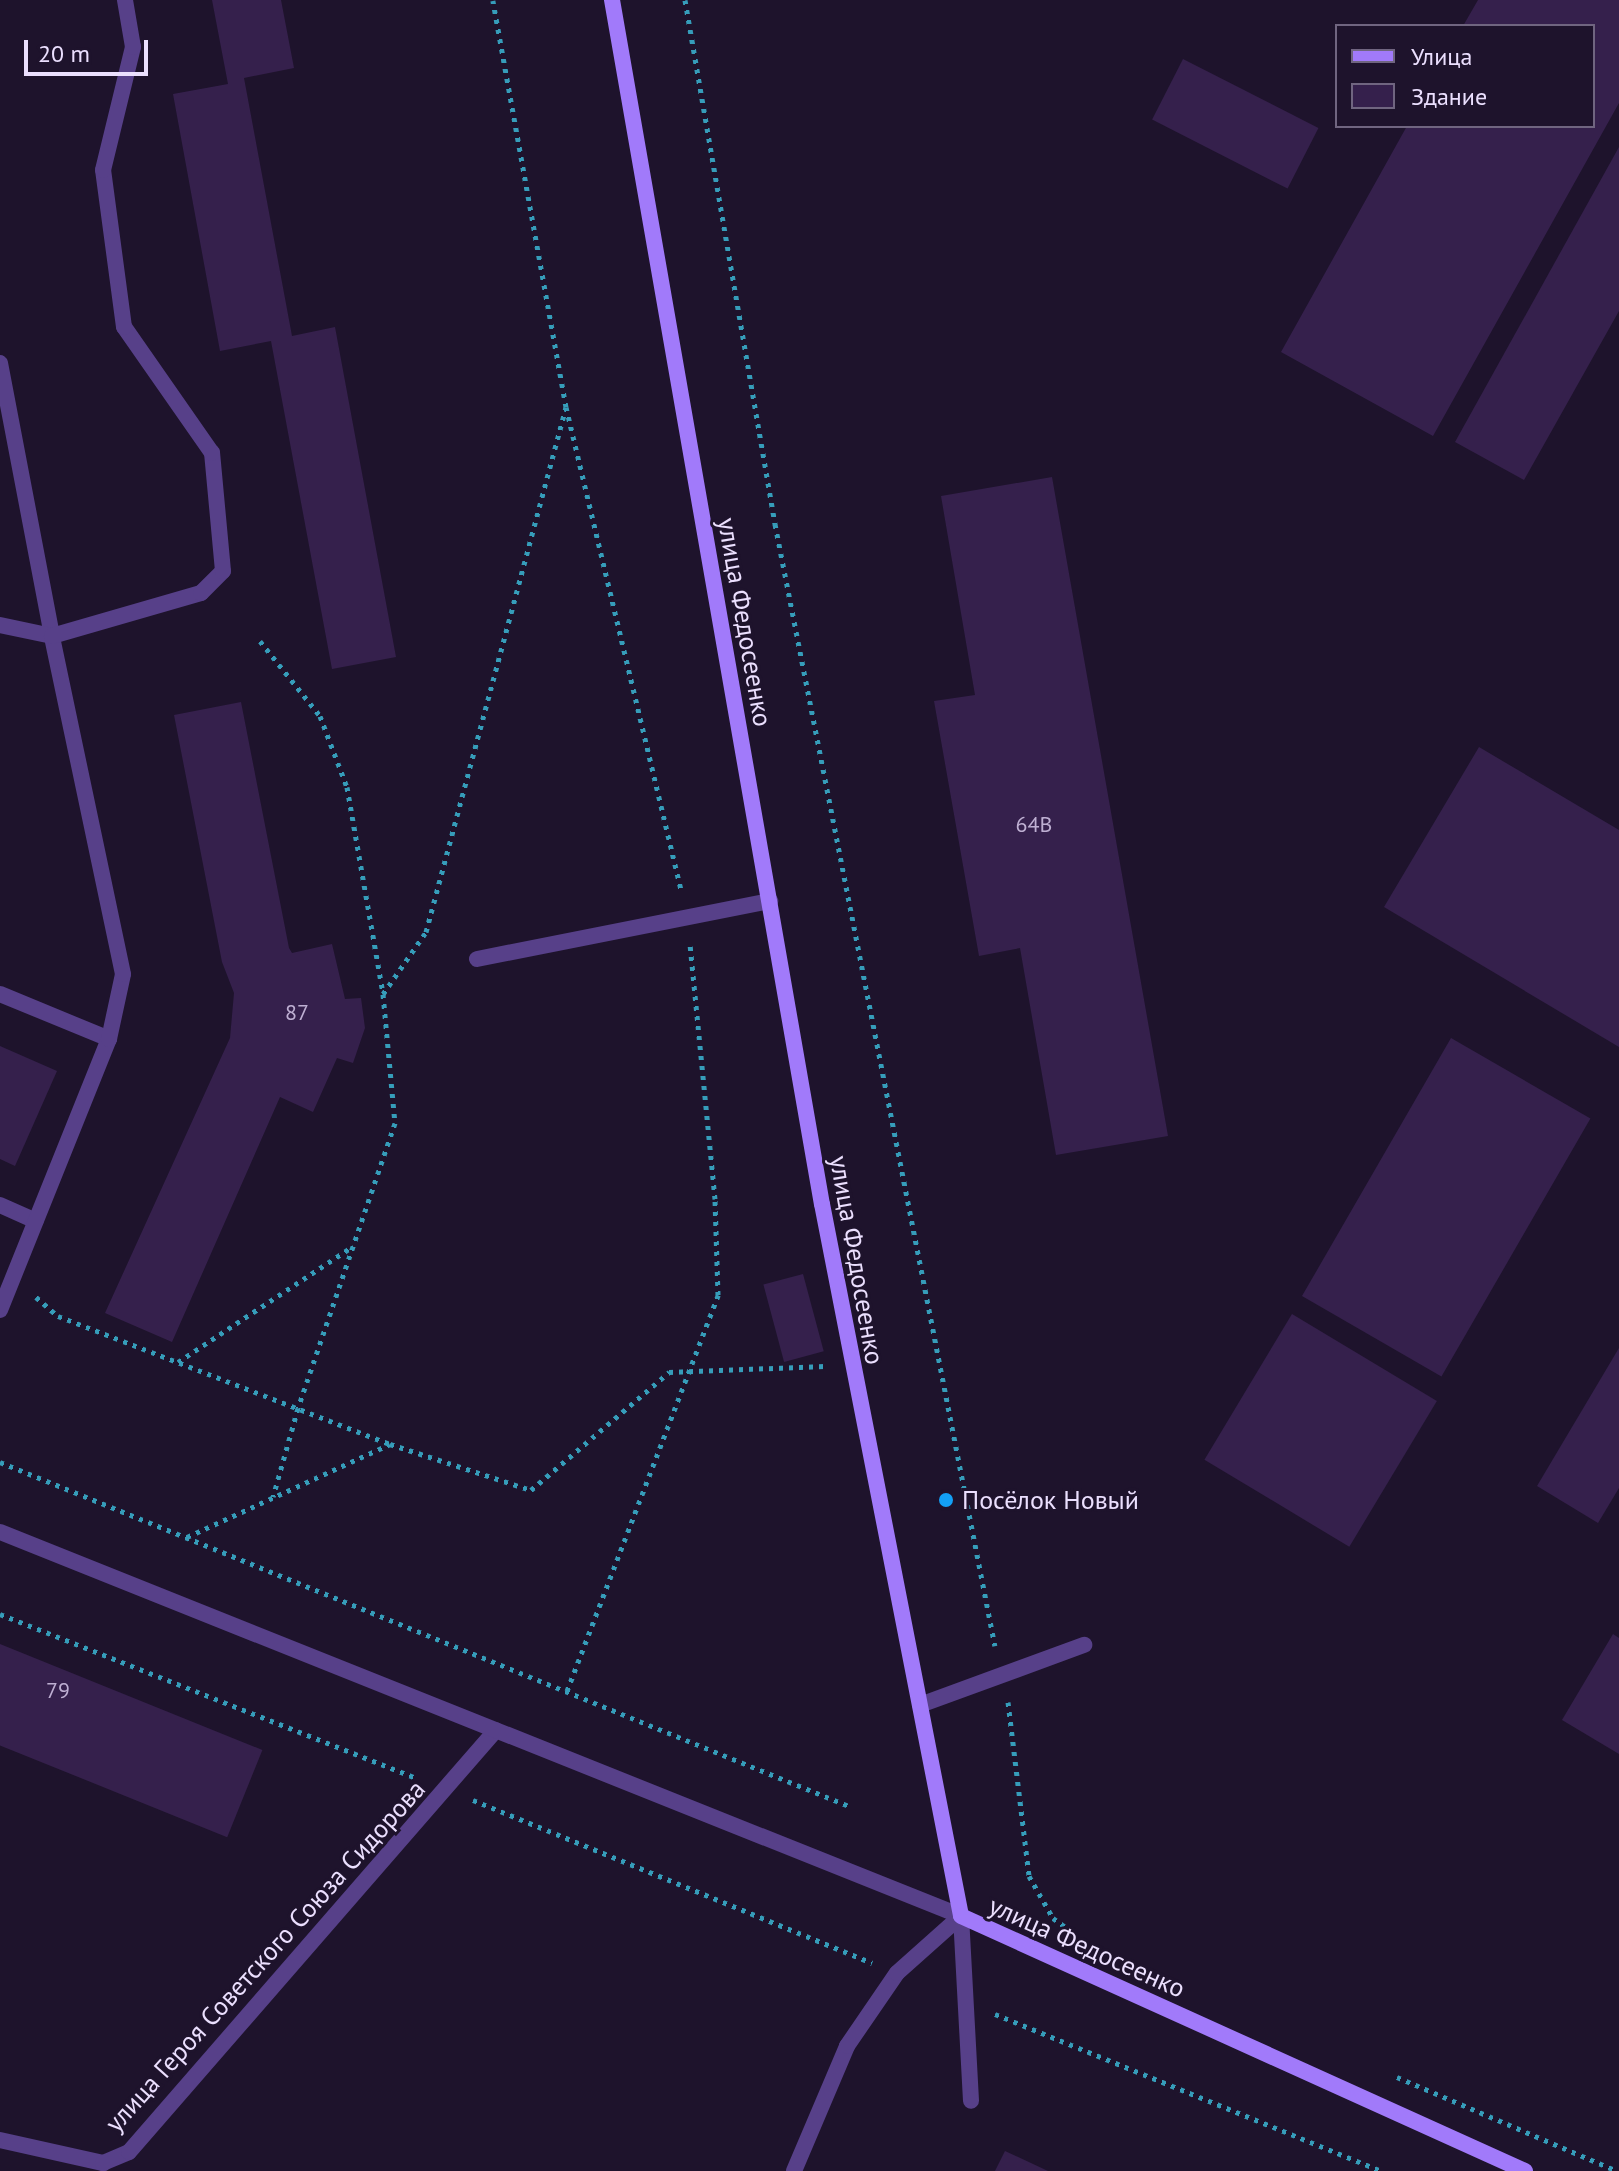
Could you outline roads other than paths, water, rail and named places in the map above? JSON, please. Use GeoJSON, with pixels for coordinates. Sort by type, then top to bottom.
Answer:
{"type":"FeatureCollection","features":[{"type":"Feature","properties":{"kind":"street"},"geometry":{"type":"LineString","coordinates":[[0,625],[52,636],[201,593],[223,571],[212,453],[124,327],[103,170],[133,47],[125,0]]}},
{"type":"Feature","properties":{"kind":"street","name":"улица Федосеенко"},"geometry":{"type":"LineString","coordinates":[[612,0],[852,1365],[961,1916],[1525,2171]]}},
{"type":"Feature","properties":{"kind":"street"},"geometry":{"type":"LineString","coordinates":[[0,363],[52,636],[123,974],[109,1039],[0,1310]]}},
{"type":"Feature","properties":{"kind":"street"},"geometry":{"type":"LineString","coordinates":[[477,959],[770,901]]}},
{"type":"Feature","properties":{"kind":"street"},"geometry":{"type":"LineString","coordinates":[[0,994],[109,1039]]}},
{"type":"Feature","properties":{"kind":"street"},"geometry":{"type":"LineString","coordinates":[[0,1205],[36,1221]]}},
{"type":"Feature","properties":{"kind":"street"},"geometry":{"type":"LineString","coordinates":[[0,1532],[961,1916]]}},
{"type":"Feature","properties":{"kind":"street"},"geometry":{"type":"LineString","coordinates":[[920,1705],[1084,1645]]}},
{"type":"Feature","properties":{"kind":"street","name":"улица Героя Советского Союза Сидорова"},"geometry":{"type":"LineString","coordinates":[[0,2140],[103,2163],[129,2152],[496,1730]]}},
{"type":"Feature","properties":{"kind":"street"},"geometry":{"type":"LineString","coordinates":[[794,2171],[847,2046],[897,1973],[961,1916]]}},
{"type":"Feature","properties":{"kind":"street"},"geometry":{"type":"LineString","coordinates":[[961,1916],[971,2101]]}},
{"type":"Feature","properties":{"kind":"place","name":"Посёлок Новый"},"geometry":{"type":"Point","coordinates":[946,1500]}}]}
